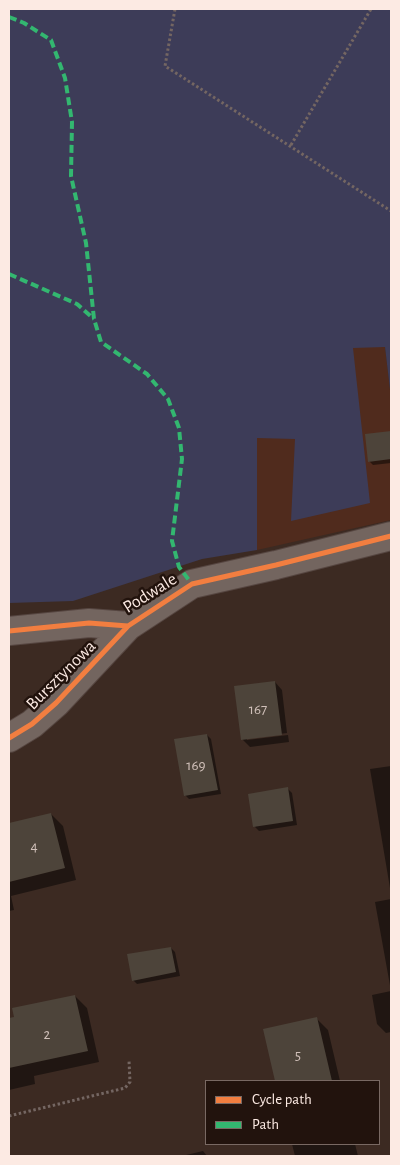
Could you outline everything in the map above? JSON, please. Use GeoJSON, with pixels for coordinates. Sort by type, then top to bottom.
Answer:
{"type":"FeatureCollection","features":[{"type":"Feature","properties":{"kind":"street","name":"Podwale"},"geometry":{"type":"LineString","coordinates":[[9,631],[89,622],[128,626],[192,584],[391,536]]}},
{"type":"Feature","properties":{"kind":"street","name":"Bursztynowa"},"geometry":{"type":"LineString","coordinates":[[9,738],[32,724],[56,703],[128,626]]}},
{"type":"Feature","properties":{"kind":"path"},"geometry":{"type":"LineString","coordinates":[[175,9],[165,66],[391,211]]}},
{"type":"Feature","properties":{"kind":"path"},"geometry":{"type":"LineString","coordinates":[[290,145],[372,9]]}},
{"type":"Feature","properties":{"kind":"path"},"geometry":{"type":"LineString","coordinates":[[9,1116],[125,1088],[130,1082],[129,1062]]}},
{"type":"Feature","properties":{"kind":"shaded area"},"geometry":{"type":"Polygon","coordinates":[[[9,9],[391,9],[391,398],[385,347],[353,348],[370,503],[291,521],[295,439],[257,438],[257,550],[202,559],[73,601],[9,603],[9,9]]]}},
{"type":"Feature","properties":{"kind":"shaded area"},"geometry":{"type":"Polygon","coordinates":[[[385,346],[391,398],[391,520],[257,550],[257,350],[385,346]]]}},
{"type":"Feature","properties":{"kind":"building"},"geometry":{"type":"Polygon","coordinates":[[[391,431],[391,459],[368,462],[365,434],[391,431]]]}},
{"type":"Feature","properties":{"kind":"building"},"geometry":{"type":"Polygon","coordinates":[[[275,681],[282,735],[241,740],[234,686],[275,681]]]}},
{"type":"Feature","properties":{"kind":"building"},"geometry":{"type":"Polygon","coordinates":[[[207,734],[218,790],[184,796],[174,739],[207,734]]]}},
{"type":"Feature","properties":{"kind":"building"},"geometry":{"type":"Polygon","coordinates":[[[288,787],[293,821],[253,827],[248,794],[288,787]]]}},
{"type":"Feature","properties":{"kind":"building"},"geometry":{"type":"Polygon","coordinates":[[[51,813],[65,868],[9,882],[9,823],[51,813]]]}},
{"type":"Feature","properties":{"kind":"building"},"geometry":{"type":"Polygon","coordinates":[[[171,947],[176,972],[132,981],[127,954],[171,947]]]}},
{"type":"Feature","properties":{"kind":"building"},"geometry":{"type":"Polygon","coordinates":[[[75,995],[88,1051],[9,1068],[9,1018],[14,1017],[12,1008],[75,995]]]}},
{"type":"Feature","properties":{"kind":"building"},"geometry":{"type":"Polygon","coordinates":[[[317,1017],[332,1080],[275,1080],[263,1029],[317,1017]]]}},
{"type":"Feature","properties":{"kind":"marked path"},"geometry":{"type":"LineString","coordinates":[[9,17],[24,23],[51,40],[65,78],[72,122],[71,176],[86,243],[94,319],[101,342],[147,374],[168,399],[179,428],[182,459],[172,541],[179,567],[192,584]]}},
{"type":"Feature","properties":{"kind":"marked path"},"geometry":{"type":"LineString","coordinates":[[9,274],[77,304],[94,319]]}},
{"type":"Feature","properties":{"kind":"cycle path"},"geometry":{"type":"LineString","coordinates":[[9,738],[32,724],[56,703],[128,626],[192,584],[391,536]]}},
{"type":"Feature","properties":{"kind":"cycle path"},"geometry":{"type":"LineString","coordinates":[[9,631],[89,623],[128,626]]}}]}
